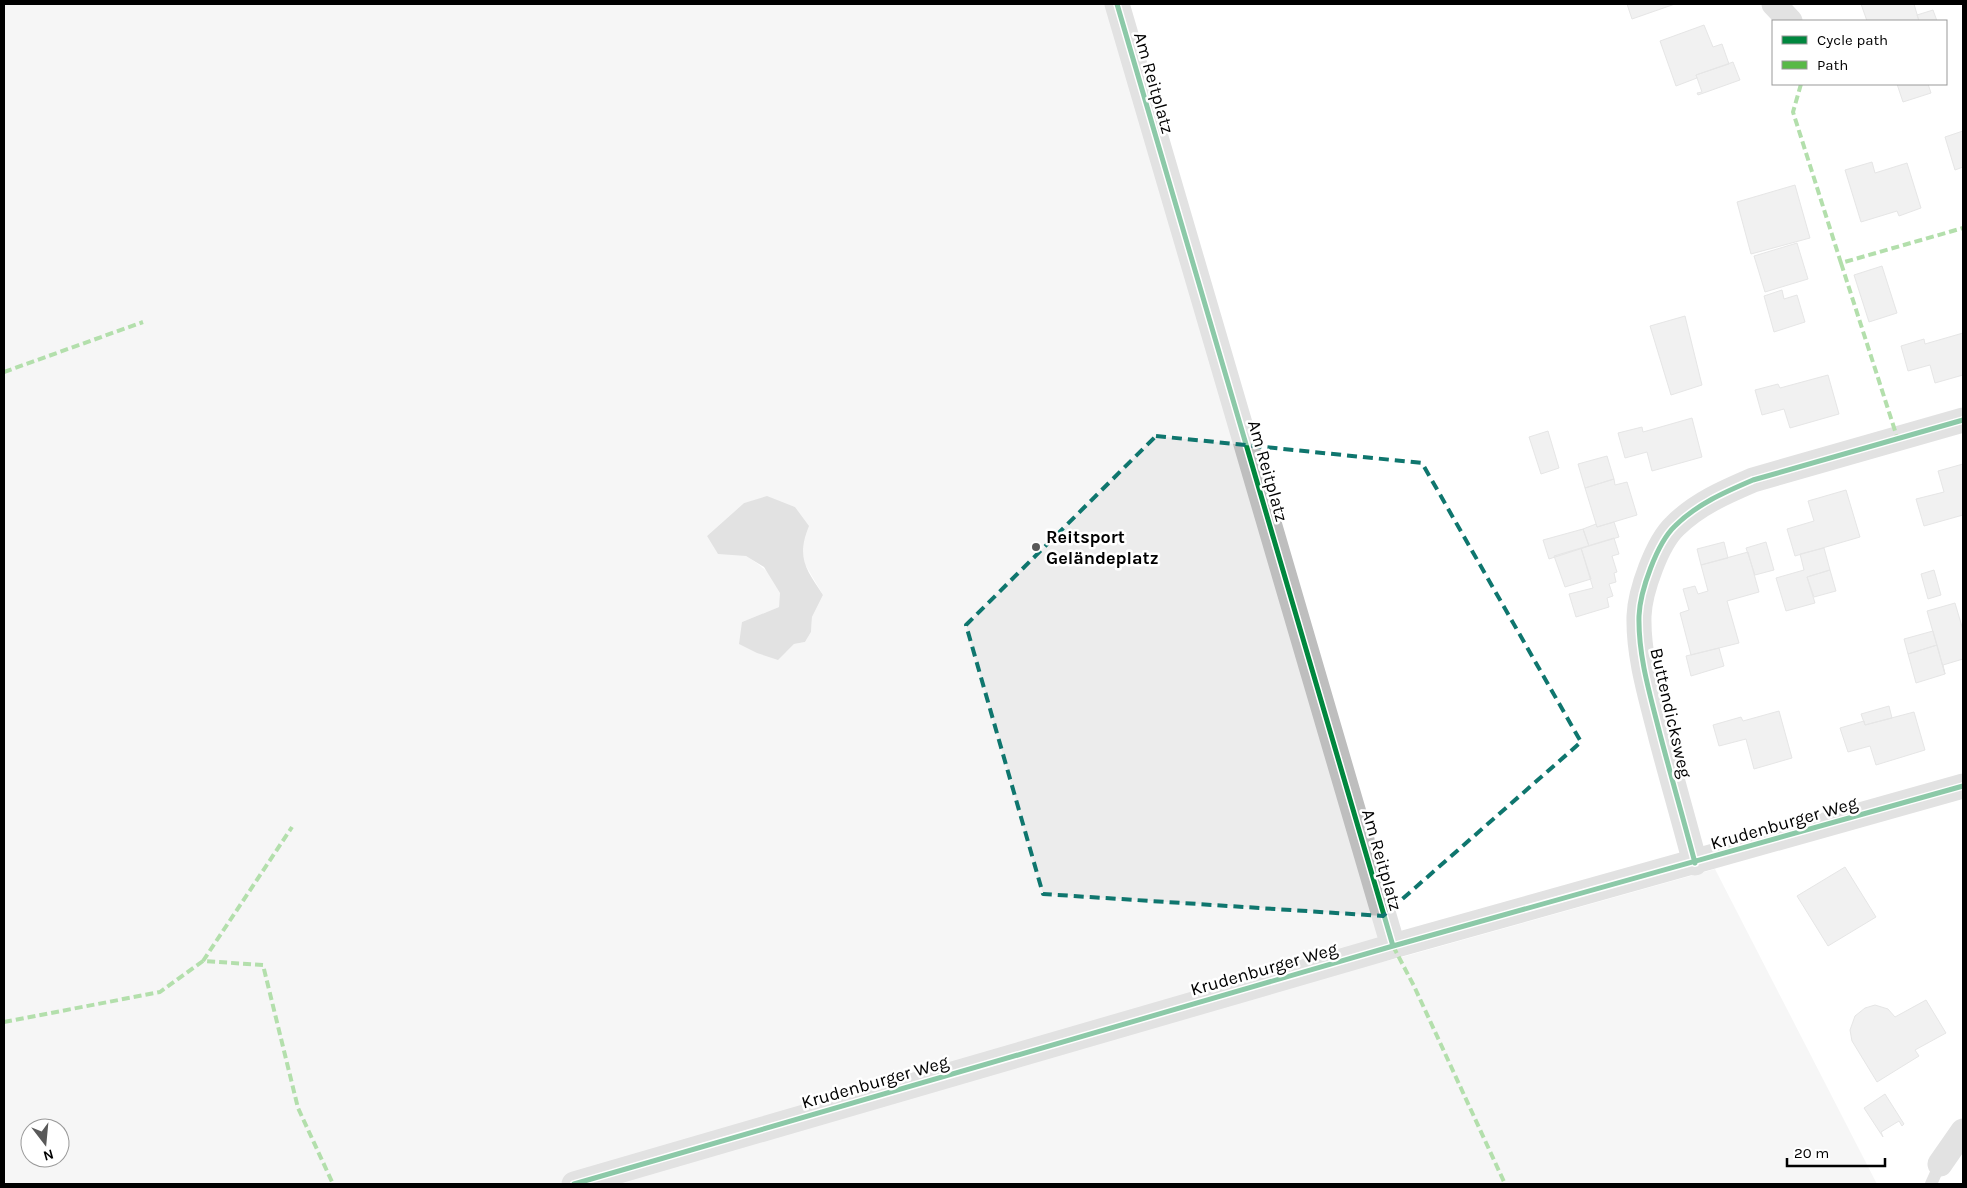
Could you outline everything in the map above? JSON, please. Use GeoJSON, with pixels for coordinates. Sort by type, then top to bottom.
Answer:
{"type":"FeatureCollection","features":[{"type":"Feature","properties":{"kind":"street","name":"Am Reitplatz"},"geometry":{"type":"LineString","coordinates":[[1117,4],[1393,946]]}},
{"type":"Feature","properties":{"kind":"street"},"geometry":{"type":"LineString","coordinates":[[1774,4],[1789,20]]}},
{"type":"Feature","properties":{"kind":"street","name":"Buttendicksweg"},"geometry":{"type":"LineString","coordinates":[[1695,863],[1646,683],[1641,648],[1639,615],[1645,582],[1658,552],[1674,526],[1698,507],[1731,489],[1753,480],[1963,420]]}},
{"type":"Feature","properties":{"kind":"street","name":"Krudenburger Weg"},"geometry":{"type":"LineString","coordinates":[[574,1184],[1393,946],[1695,863],[1963,786]]}},
{"type":"Feature","properties":{"kind":"street"},"geometry":{"type":"LineString","coordinates":[[1936,1174],[1963,1130]]}},
{"type":"Feature","properties":{"kind":"highlighted area"},"geometry":{"type":"Polygon","coordinates":[[[1156,436],[1422,463],[1581,742],[1383,916],[1043,894],[966,625],[1156,436]]]}},
{"type":"Feature","properties":{"kind":"shaded area"},"geometry":{"type":"Polygon","coordinates":[[[4,4],[1108,4],[1388,943],[1328,974],[1395,959],[1715,869],[1877,1184],[4,1184],[4,4]],[[767,497],[744,503],[707,536],[758,564],[774,581],[780,591],[779,607],[742,622],[786,652],[794,644],[805,642],[811,632],[812,617],[823,595],[803,561],[803,540],[795,507],[767,497]]]}},
{"type":"Feature","properties":{"kind":"shaded area"},"geometry":{"type":"Polygon","coordinates":[[[767,496],[795,507],[809,526],[805,537],[803,555],[812,578],[823,595],[812,617],[811,632],[805,642],[794,644],[778,660],[739,644],[742,622],[779,607],[780,593],[764,567],[746,556],[718,554],[707,536],[744,503],[767,496]]]}},
{"type":"Feature","properties":{"kind":"building"},"geometry":{"type":"Polygon","coordinates":[[[1627,4],[1675,4],[1632,19],[1627,4]]]}},
{"type":"Feature","properties":{"kind":"building"},"geometry":{"type":"Polygon","coordinates":[[[1861,4],[1914,4],[1919,20],[1867,20],[1861,4]]]}},
{"type":"Feature","properties":{"kind":"building"},"geometry":{"type":"Polygon","coordinates":[[[1933,10],[1937,20],[1919,20],[1917,15],[1933,10]]]}},
{"type":"Feature","properties":{"kind":"building"},"geometry":{"type":"Polygon","coordinates":[[[1704,25],[1713,47],[1722,44],[1729,64],[1696,75],[1697,78],[1676,86],[1660,41],[1704,25]]]}},
{"type":"Feature","properties":{"kind":"building"},"geometry":{"type":"Polygon","coordinates":[[[1733,62],[1740,80],[1698,95],[1697,93],[1702,92],[1696,75],[1733,62]]]}},
{"type":"Feature","properties":{"kind":"building"},"geometry":{"type":"Polygon","coordinates":[[[1897,85],[1928,85],[1931,93],[1903,102],[1897,85]]]}},
{"type":"Feature","properties":{"kind":"building"},"geometry":{"type":"Polygon","coordinates":[[[1963,131],[1963,167],[1955,170],[1945,137],[1963,131]]]}},
{"type":"Feature","properties":{"kind":"building"},"geometry":{"type":"Polygon","coordinates":[[[1872,162],[1875,173],[1907,163],[1921,208],[1899,216],[1897,211],[1861,222],[1845,170],[1872,162]]]}},
{"type":"Feature","properties":{"kind":"building"},"geometry":{"type":"Polygon","coordinates":[[[1795,185],[1810,238],[1751,254],[1737,202],[1795,185]]]}},
{"type":"Feature","properties":{"kind":"building"},"geometry":{"type":"Polygon","coordinates":[[[1797,243],[1808,279],[1765,292],[1754,256],[1797,243]]]}},
{"type":"Feature","properties":{"kind":"building"},"geometry":{"type":"Polygon","coordinates":[[[1882,266],[1897,313],[1869,322],[1854,275],[1882,266]]]}},
{"type":"Feature","properties":{"kind":"building"},"geometry":{"type":"Polygon","coordinates":[[[1782,290],[1784,299],[1797,295],[1805,322],[1774,332],[1764,296],[1782,290]]]}},
{"type":"Feature","properties":{"kind":"building"},"geometry":{"type":"Polygon","coordinates":[[[1685,316],[1702,385],[1671,395],[1650,326],[1685,316]]]}},
{"type":"Feature","properties":{"kind":"building"},"geometry":{"type":"Polygon","coordinates":[[[1963,333],[1963,375],[1935,383],[1930,365],[1908,371],[1901,346],[1924,339],[1925,344],[1963,333]]]}},
{"type":"Feature","properties":{"kind":"building"},"geometry":{"type":"Polygon","coordinates":[[[1828,375],[1839,414],[1790,428],[1784,409],[1762,415],[1755,390],[1778,384],[1780,388],[1828,375]]]}},
{"type":"Feature","properties":{"kind":"building"},"geometry":{"type":"Polygon","coordinates":[[[1692,418],[1702,457],[1652,471],[1647,452],[1625,458],[1618,433],[1642,427],[1643,432],[1692,418]]]}},
{"type":"Feature","properties":{"kind":"building"},"geometry":{"type":"Polygon","coordinates":[[[1548,431],[1559,468],[1541,474],[1529,437],[1548,431]]]}},
{"type":"Feature","properties":{"kind":"building"},"geometry":{"type":"Polygon","coordinates":[[[1607,456],[1614,479],[1585,488],[1578,464],[1607,456]]]}},
{"type":"Feature","properties":{"kind":"building"},"geometry":{"type":"Polygon","coordinates":[[[1963,464],[1963,515],[1924,526],[1916,499],[1944,492],[1938,471],[1963,464]]]}},
{"type":"Feature","properties":{"kind":"building"},"geometry":{"type":"Polygon","coordinates":[[[1614,479],[1615,485],[1627,482],[1637,515],[1597,527],[1585,488],[1614,479]]]}},
{"type":"Feature","properties":{"kind":"building"},"geometry":{"type":"Polygon","coordinates":[[[1846,490],[1860,537],[1795,556],[1787,529],[1814,521],[1808,501],[1846,490]]]}},
{"type":"Feature","properties":{"kind":"building"},"geometry":{"type":"Polygon","coordinates":[[[1614,522],[1619,537],[1589,546],[1583,529],[1596,524],[1597,527],[1614,522]]]}},
{"type":"Feature","properties":{"kind":"building"},"geometry":{"type":"Polygon","coordinates":[[[1583,529],[1589,546],[1549,559],[1543,540],[1583,529]]]}},
{"type":"Feature","properties":{"kind":"building"},"geometry":{"type":"Polygon","coordinates":[[[1614,538],[1619,554],[1612,556],[1617,572],[1614,573],[1616,582],[1609,584],[1613,596],[1607,598],[1609,607],[1576,617],[1569,594],[1593,588],[1581,548],[1614,538]]]}},
{"type":"Feature","properties":{"kind":"building"},"geometry":{"type":"Polygon","coordinates":[[[1724,542],[1728,558],[1701,565],[1697,549],[1724,542]]]}},
{"type":"Feature","properties":{"kind":"building"},"geometry":{"type":"Polygon","coordinates":[[[1766,542],[1774,570],[1755,575],[1746,548],[1766,542]]]}},
{"type":"Feature","properties":{"kind":"building"},"geometry":{"type":"Polygon","coordinates":[[[1581,548],[1591,579],[1565,587],[1554,556],[1581,548]]]}},
{"type":"Feature","properties":{"kind":"building"},"geometry":{"type":"Polygon","coordinates":[[[1824,548],[1830,570],[1807,577],[1815,603],[1786,611],[1776,578],[1804,570],[1800,554],[1824,548]]]}},
{"type":"Feature","properties":{"kind":"building"},"geometry":{"type":"Polygon","coordinates":[[[1748,552],[1759,592],[1727,601],[1739,643],[1691,655],[1680,613],[1689,610],[1683,589],[1695,586],[1698,594],[1708,591],[1701,565],[1748,552]]]}},
{"type":"Feature","properties":{"kind":"building"},"geometry":{"type":"Polygon","coordinates":[[[1830,570],[1836,591],[1814,597],[1807,577],[1830,570]]]}},
{"type":"Feature","properties":{"kind":"building"},"geometry":{"type":"Polygon","coordinates":[[[1934,570],[1941,595],[1928,599],[1921,574],[1934,570]]]}},
{"type":"Feature","properties":{"kind":"building"},"geometry":{"type":"Polygon","coordinates":[[[1955,603],[1963,630],[1963,659],[1943,665],[1945,674],[1927,611],[1955,603]]]}},
{"type":"Feature","properties":{"kind":"building"},"geometry":{"type":"Polygon","coordinates":[[[1933,631],[1937,645],[1908,654],[1904,639],[1933,631]]]}},
{"type":"Feature","properties":{"kind":"building"},"geometry":{"type":"Polygon","coordinates":[[[1937,645],[1945,674],[1916,683],[1908,654],[1937,645]]]}},
{"type":"Feature","properties":{"kind":"building"},"geometry":{"type":"Polygon","coordinates":[[[1719,648],[1724,666],[1691,676],[1686,656],[1719,648]]]}},
{"type":"Feature","properties":{"kind":"building"},"geometry":{"type":"Polygon","coordinates":[[[1889,706],[1892,718],[1865,725],[1861,714],[1889,706]]]}},
{"type":"Feature","properties":{"kind":"building"},"geometry":{"type":"Polygon","coordinates":[[[1779,711],[1792,758],[1754,769],[1746,739],[1719,746],[1713,725],[1741,717],[1743,721],[1779,711]]]}},
{"type":"Feature","properties":{"kind":"building"},"geometry":{"type":"Polygon","coordinates":[[[1914,712],[1925,750],[1876,765],[1870,746],[1848,752],[1840,728],[1864,721],[1865,725],[1914,712]]]}},
{"type":"Feature","properties":{"kind":"building"},"geometry":{"type":"Polygon","coordinates":[[[1845,867],[1876,917],[1828,946],[1797,896],[1845,867]]]}},
{"type":"Feature","properties":{"kind":"building"},"geometry":{"type":"Polygon","coordinates":[[[1926,1000],[1946,1033],[1915,1050],[1919,1056],[1877,1082],[1852,1041],[1850,1030],[1855,1016],[1865,1008],[1875,1005],[1888,1009],[1895,1017],[1926,1000]]]}},
{"type":"Feature","properties":{"kind":"building"},"geometry":{"type":"Polygon","coordinates":[[[1885,1094],[1904,1124],[1902,1126],[1899,1121],[1881,1132],[1883,1137],[1864,1108],[1885,1094]]]}},
{"type":"Feature","properties":{"kind":"marked path"},"geometry":{"type":"LineString","coordinates":[[1801,85],[1793,112],[1841,263],[1963,228]]}},
{"type":"Feature","properties":{"kind":"marked path"},"geometry":{"type":"LineString","coordinates":[[1841,263],[1898,440]]}},
{"type":"Feature","properties":{"kind":"marked path"},"geometry":{"type":"LineString","coordinates":[[4,372],[143,322]]}},
{"type":"Feature","properties":{"kind":"marked path"},"geometry":{"type":"LineString","coordinates":[[203,961],[292,827]]}},
{"type":"Feature","properties":{"kind":"marked path"},"geometry":{"type":"LineString","coordinates":[[1393,946],[1414,986],[1505,1184]]}},
{"type":"Feature","properties":{"kind":"marked path"},"geometry":{"type":"LineString","coordinates":[[4,1022],[160,992],[203,961],[263,965],[298,1108],[333,1184]]}},
{"type":"Feature","properties":{"kind":"cycle path"},"geometry":{"type":"LineString","coordinates":[[1117,4],[1393,946]]}},
{"type":"Feature","properties":{"kind":"cycle path"},"geometry":{"type":"LineString","coordinates":[[1695,863],[1649,693],[1639,631],[1640,606],[1646,581],[1656,555],[1668,534],[1684,518],[1702,505],[1753,480],[1963,420]]}},
{"type":"Feature","properties":{"kind":"cycle path"},"geometry":{"type":"LineString","coordinates":[[574,1184],[1393,946],[1963,786]]}},
{"type":"Feature","properties":{"kind":"place","name":"Reitsport Geländeplatz"},"geometry":{"type":"Point","coordinates":[1036,547]}}]}
